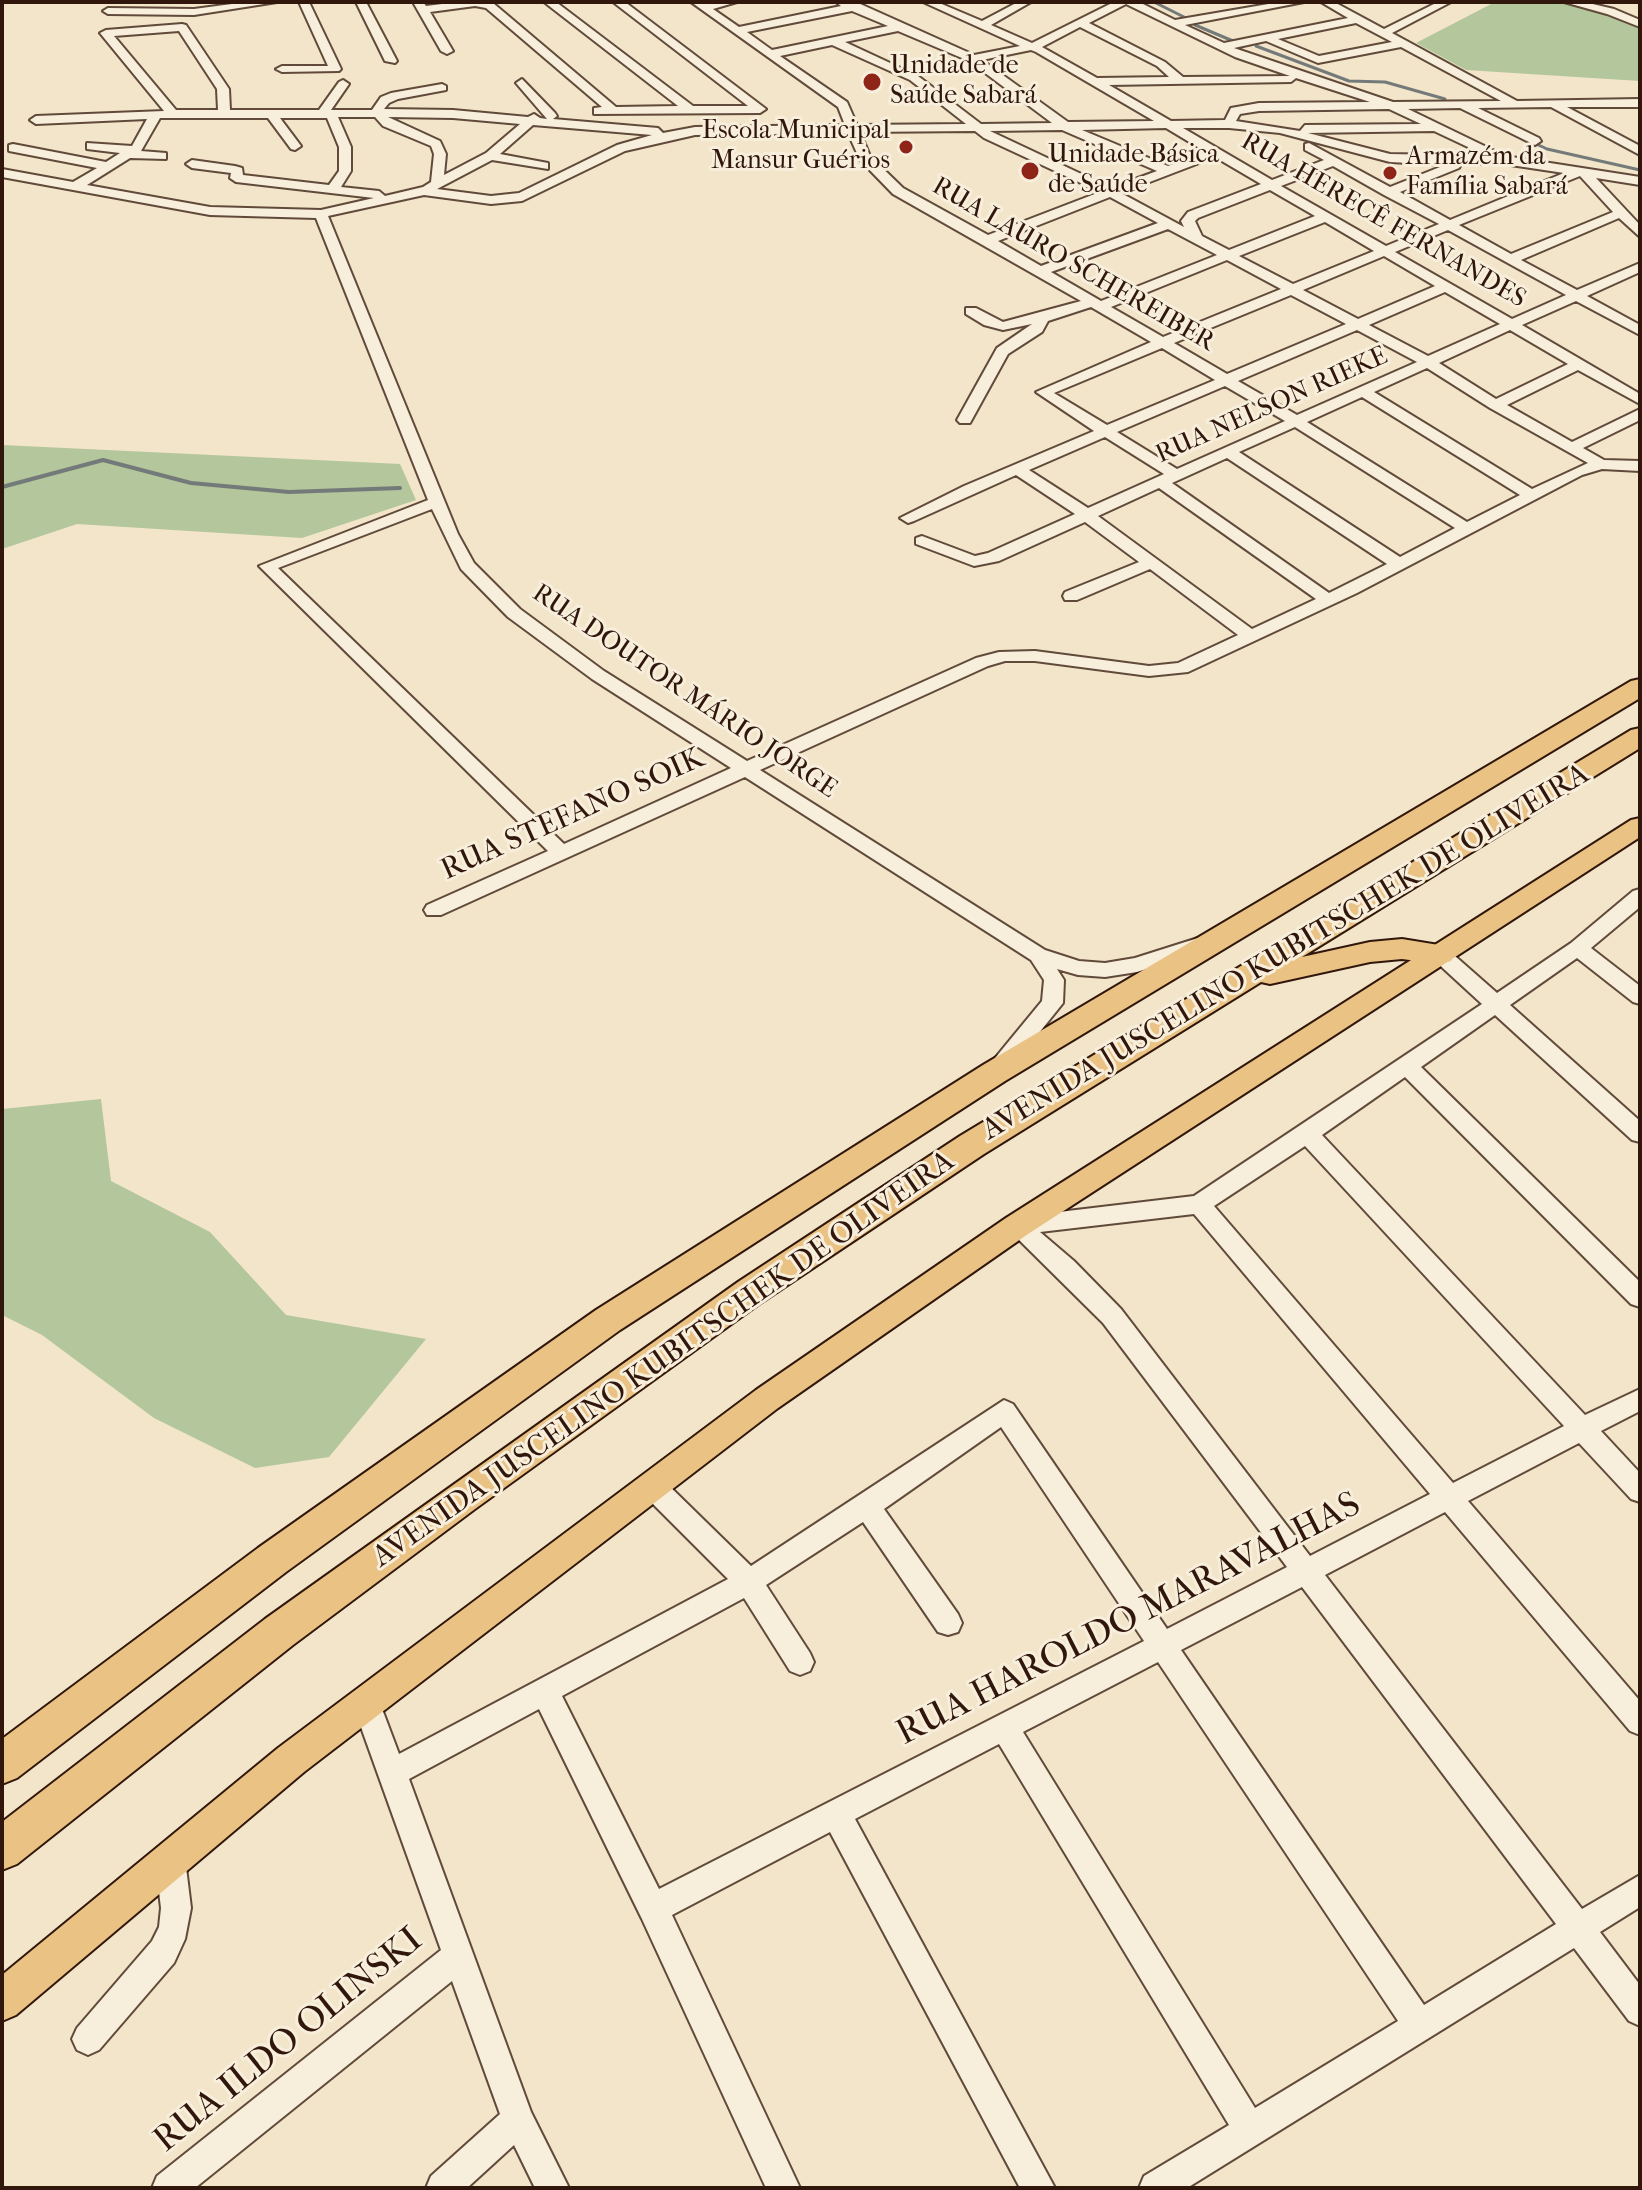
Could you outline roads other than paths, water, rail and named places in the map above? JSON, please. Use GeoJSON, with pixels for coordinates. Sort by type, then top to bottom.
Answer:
{"type":"FeatureCollection","features":[{"type":"Feature","properties":{"kind":"highway","name":"AVENIDA JUSCELINO KUBITSCHEK DE OLIVEIRA"},"geometry":{"type":"LineString","coordinates":[[2,1764],[272,1560],[584,1337],[858,1157],[994,1073],[1640,687]]}},
{"type":"Feature","properties":{"kind":"highway","name":"AVENIDA JUSCELINO KUBITSCHEK DE OLIVEIRA"},"geometry":{"type":"LineString","coordinates":[[2,1849],[279,1632],[700,1327],[880,1204],[1232,984],[1640,736]]}},
{"type":"Feature","properties":{"kind":"highway"},"geometry":{"type":"LineString","coordinates":[[1232,984],[1304,964],[1370,952],[1402,949],[1440,954]]}},
{"type":"Feature","properties":{"kind":"main road"},"geometry":{"type":"LineString","coordinates":[[2,2001],[170,1859],[366,1702],[651,1485],[841,1346],[1017,1226],[1640,826]]}},
{"type":"Feature","properties":{"kind":"street"},"geometry":{"type":"LineString","coordinates":[[172,13],[180,2]]}},
{"type":"Feature","properties":{"kind":"street"},"geometry":{"type":"LineString","coordinates":[[106,33],[112,7],[172,13],[272,2]]}},
{"type":"Feature","properties":{"kind":"street"},"geometry":{"type":"LineString","coordinates":[[282,69],[335,69],[304,2]]}},
{"type":"Feature","properties":{"kind":"street"},"geometry":{"type":"LineString","coordinates":[[361,2],[391,61]]}},
{"type":"Feature","properties":{"kind":"street"},"geometry":{"type":"LineString","coordinates":[[549,2],[690,110]]}},
{"type":"Feature","properties":{"kind":"street"},"geometry":{"type":"LineString","coordinates":[[588,110],[760,109],[618,2]]}},
{"type":"Feature","properties":{"kind":"street"},"geometry":{"type":"LineString","coordinates":[[700,5],[732,2]]}},
{"type":"Feature","properties":{"kind":"street"},"geometry":{"type":"LineString","coordinates":[[737,31],[847,5],[878,2]]}},
{"type":"Feature","properties":{"kind":"street","name":"RUA HERECÊ FERNANDES"},"geometry":{"type":"LineString","coordinates":[[928,2],[1034,46],[1640,400]]}},
{"type":"Feature","properties":{"kind":"street"},"geometry":{"type":"LineString","coordinates":[[983,25],[1026,2]]}},
{"type":"Feature","properties":{"kind":"street"},"geometry":{"type":"LineString","coordinates":[[973,59],[1034,46],[1122,2]]}},
{"type":"Feature","properties":{"kind":"street"},"geometry":{"type":"LineString","coordinates":[[1130,2],[1222,47],[1390,105],[1504,160]]}},
{"type":"Feature","properties":{"kind":"street"},"geometry":{"type":"LineString","coordinates":[[1176,23],[1299,2]]}},
{"type":"Feature","properties":{"kind":"street"},"geometry":{"type":"LineString","coordinates":[[1384,33],[1446,2]]}},
{"type":"Feature","properties":{"kind":"street"},"geometry":{"type":"LineString","coordinates":[[1575,3],[1608,2]]}},
{"type":"Feature","properties":{"kind":"street"},"geometry":{"type":"LineString","coordinates":[[1575,3],[1640,24]]}},
{"type":"Feature","properties":{"kind":"street"},"geometry":{"type":"LineString","coordinates":[[1336,4],[1514,103]]}},
{"type":"Feature","properties":{"kind":"street"},"geometry":{"type":"LineString","coordinates":[[447,51],[420,6],[489,5],[613,111]]}},
{"type":"Feature","properties":{"kind":"street","name":"RUA LAURO SCHEREIBER"},"geometry":{"type":"LineString","coordinates":[[700,5],[843,105],[864,157],[883,180],[1296,421],[1467,529]]}},
{"type":"Feature","properties":{"kind":"street"},"geometry":{"type":"LineString","coordinates":[[847,5],[973,59],[1066,127],[1168,171]]}},
{"type":"Feature","properties":{"kind":"street"},"geometry":{"type":"LineString","coordinates":[[1222,47],[1359,19]]}},
{"type":"Feature","properties":{"kind":"street"},"geometry":{"type":"LineString","coordinates":[[1080,23],[1161,64],[1180,81]]}},
{"type":"Feature","properties":{"kind":"street"},"geometry":{"type":"LineString","coordinates":[[106,33],[182,27],[223,89],[224,114]]}},
{"type":"Feature","properties":{"kind":"street"},"geometry":{"type":"LineString","coordinates":[[771,54],[900,27]]}},
{"type":"Feature","properties":{"kind":"street"},"geometry":{"type":"LineString","coordinates":[[106,33],[173,114]]}},
{"type":"Feature","properties":{"kind":"street"},"geometry":{"type":"LineString","coordinates":[[1267,38],[1318,60],[1402,43]]}},
{"type":"Feature","properties":{"kind":"street"},"geometry":{"type":"LineString","coordinates":[[834,41],[921,82],[978,128],[1111,193],[1428,362],[1495,405],[1601,464],[1640,466]]}},
{"type":"Feature","properties":{"kind":"street"},"geometry":{"type":"LineString","coordinates":[[1096,82],[1308,79]]}},
{"type":"Feature","properties":{"kind":"street"},"geometry":{"type":"LineString","coordinates":[[522,83],[550,118]]}},
{"type":"Feature","properties":{"kind":"street"},"geometry":{"type":"LineString","coordinates":[[327,114],[343,84]]}},
{"type":"Feature","properties":{"kind":"street"},"geometry":{"type":"LineString","coordinates":[[437,183],[440,154],[436,144],[387,123],[378,113],[378,107],[395,96],[442,88]]}},
{"type":"Feature","properties":{"kind":"street"},"geometry":{"type":"LineString","coordinates":[[1229,124],[1235,111],[1247,108],[1640,103]]}},
{"type":"Feature","properties":{"kind":"street"},"geometry":{"type":"LineString","coordinates":[[1552,104],[1640,151]]}},
{"type":"Feature","properties":{"kind":"street"},"geometry":{"type":"LineString","coordinates":[[1461,105],[1535,141]]}},
{"type":"Feature","properties":{"kind":"street"},"geometry":{"type":"LineString","coordinates":[[550,118],[573,112]]}},
{"type":"Feature","properties":{"kind":"street"},"geometry":{"type":"LineString","coordinates":[[36,120],[156,114],[378,113],[550,118],[675,134]]}},
{"type":"Feature","properties":{"kind":"street"},"geometry":{"type":"LineString","coordinates":[[73,188],[130,152],[156,114]]}},
{"type":"Feature","properties":{"kind":"street"},"geometry":{"type":"LineString","coordinates":[[271,114],[295,146]]}},
{"type":"Feature","properties":{"kind":"street"},"geometry":{"type":"LineString","coordinates":[[327,114],[345,147],[345,171],[334,188]]}},
{"type":"Feature","properties":{"kind":"street"},"geometry":{"type":"LineString","coordinates":[[424,191],[490,156],[534,118]]}},
{"type":"Feature","properties":{"kind":"street"},"geometry":{"type":"LineString","coordinates":[[2,173],[218,212],[321,214],[424,191],[491,200],[522,197],[621,148],[675,134],[721,130],[1229,124],[1280,129],[1437,128]]}},
{"type":"Feature","properties":{"kind":"street"},"geometry":{"type":"LineString","coordinates":[[1255,126],[1290,138],[1334,161],[1640,331]]}},
{"type":"Feature","properties":{"kind":"street"},"geometry":{"type":"LineString","coordinates":[[1280,129],[1390,158],[1504,160],[1640,181]]}},
{"type":"Feature","properties":{"kind":"street"},"geometry":{"type":"LineString","coordinates":[[91,146],[162,156]]}},
{"type":"Feature","properties":{"kind":"street"},"geometry":{"type":"LineString","coordinates":[[13,148],[110,165],[142,165]]}},
{"type":"Feature","properties":{"kind":"street"},"geometry":{"type":"LineString","coordinates":[[987,240],[1217,152]]}},
{"type":"Feature","properties":{"kind":"street"},"geometry":{"type":"LineString","coordinates":[[490,156],[544,166]]}},
{"type":"Feature","properties":{"kind":"street"},"geometry":{"type":"LineString","coordinates":[[1389,192],[1469,160]]}},
{"type":"Feature","properties":{"kind":"street"},"geometry":{"type":"LineString","coordinates":[[1197,239],[1188,221],[1193,215],[1334,161]]}},
{"type":"Feature","properties":{"kind":"street"},"geometry":{"type":"LineString","coordinates":[[192,164],[235,170],[238,171],[236,178],[392,196]]}},
{"type":"Feature","properties":{"kind":"street"},"geometry":{"type":"LineString","coordinates":[[1580,172],[1640,233]]}},
{"type":"Feature","properties":{"kind":"street"},"geometry":{"type":"LineString","coordinates":[[1176,475],[1043,392],[1580,172]]}},
{"type":"Feature","properties":{"kind":"street"},"geometry":{"type":"LineString","coordinates":[[1511,259],[1621,213]]}},
{"type":"Feature","properties":{"kind":"street","name":"RUA DOUTOR MÁRIO JORGE"},"geometry":{"type":"LineString","coordinates":[[321,214],[437,502],[467,565],[514,613],[598,675],[1038,955],[1078,968],[1105,970],[1137,965],[1222,938]]}},
{"type":"Feature","properties":{"kind":"street"},"geometry":{"type":"LineString","coordinates":[[971,311],[1003,326],[1095,304],[1327,216]]}},
{"type":"Feature","properties":{"kind":"street"},"geometry":{"type":"LineString","coordinates":[[1041,271],[1168,224]]}},
{"type":"Feature","properties":{"kind":"street","name":"RUA NELSON RIEKE"},"geometry":{"type":"LineString","coordinates":[[922,541],[980,561],[1640,267]]}},
{"type":"Feature","properties":{"kind":"street"},"geometry":{"type":"LineString","coordinates":[[908,518],[1448,286]]}},
{"type":"Feature","properties":{"kind":"street"},"geometry":{"type":"LineString","coordinates":[[965,420],[1002,351],[1037,329],[1042,318]]}},
{"type":"Feature","properties":{"kind":"street"},"geometry":{"type":"LineString","coordinates":[[1495,405],[1579,364]]}},
{"type":"Feature","properties":{"kind":"street"},"geometry":{"type":"LineString","coordinates":[[1362,391],[1531,495]]}},
{"type":"Feature","properties":{"kind":"street"},"geometry":{"type":"LineString","coordinates":[[1571,448],[1640,414]]}},
{"type":"Feature","properties":{"kind":"street"},"geometry":{"type":"LineString","coordinates":[[1228,452],[1399,564]]}},
{"type":"Feature","properties":{"kind":"street","name":"RUA STEFANO SOIK"},"geometry":{"type":"LineString","coordinates":[[434,910],[993,658],[1035,656],[1149,671],[1172,670],[1189,665],[1328,600],[1576,472],[1601,464]]}},
{"type":"Feature","properties":{"kind":"street"},"geometry":{"type":"LineString","coordinates":[[1017,469],[1087,515],[1250,636]]}},
{"type":"Feature","properties":{"kind":"street"},"geometry":{"type":"LineString","coordinates":[[1160,482],[1328,600]]}},
{"type":"Feature","properties":{"kind":"street"},"geometry":{"type":"LineString","coordinates":[[437,502],[267,566],[562,853]]}},
{"type":"Feature","properties":{"kind":"street"},"geometry":{"type":"LineString","coordinates":[[1071,596],[1151,563]]}},
{"type":"Feature","properties":{"kind":"street"},"geometry":{"type":"LineString","coordinates":[[1017,1226],[1199,1204],[1307,1134],[1578,948],[1640,896]]}},
{"type":"Feature","properties":{"kind":"street"},"geometry":{"type":"LineString","coordinates":[[1578,948],[1640,997]]}},
{"type":"Feature","properties":{"kind":"street"},"geometry":{"type":"LineString","coordinates":[[1440,954],[1640,1134]]}},
{"type":"Feature","properties":{"kind":"street"},"geometry":{"type":"LineString","coordinates":[[994,1073],[1052,1003],[1054,980],[1038,955]]}},
{"type":"Feature","properties":{"kind":"street"},"geometry":{"type":"LineString","coordinates":[[1407,1066],[1640,1297]]}},
{"type":"Feature","properties":{"kind":"street"},"geometry":{"type":"LineString","coordinates":[[1307,1134],[1640,1491]]}},
{"type":"Feature","properties":{"kind":"street"},"geometry":{"type":"LineString","coordinates":[[1199,1204],[1640,1722]]}},
{"type":"Feature","properties":{"kind":"street"},"geometry":{"type":"LineString","coordinates":[[1017,1226],[1090,1291],[1112,1316],[1640,2010]]}},
{"type":"Feature","properties":{"kind":"street","name":"RUA HAROLDO MARAVALHAS"},"geometry":{"type":"LineString","coordinates":[[653,1908],[1640,1399]]}},
{"type":"Feature","properties":{"kind":"street"},"geometry":{"type":"LineString","coordinates":[[392,1773],[749,1582],[867,1506],[1004,1411],[1419,2025]]}},
{"type":"Feature","properties":{"kind":"street"},"geometry":{"type":"LineString","coordinates":[[651,1485],[749,1582],[800,1662]]}},
{"type":"Feature","properties":{"kind":"street"},"geometry":{"type":"LineString","coordinates":[[867,1506],[948,1623]]}},
{"type":"Feature","properties":{"kind":"street"},"geometry":{"type":"LineString","coordinates":[[546,1693],[653,1908],[783,2188]]}},
{"type":"Feature","properties":{"kind":"street"},"geometry":{"type":"LineString","coordinates":[[366,1702],[518,2119],[552,2188]]}},
{"type":"Feature","properties":{"kind":"street"},"geometry":{"type":"LineString","coordinates":[[1004,1727],[1249,2128]]}},
{"type":"Feature","properties":{"kind":"street"},"geometry":{"type":"LineString","coordinates":[[836,1814],[1038,2188]]}},
{"type":"Feature","properties":{"kind":"street"},"geometry":{"type":"LineString","coordinates":[[88,2039],[163,1952],[174,1928],[176,1908],[170,1859]]}},
{"type":"Feature","properties":{"kind":"street"},"geometry":{"type":"LineString","coordinates":[[1156,2188],[1640,1890]]}},
{"type":"Feature","properties":{"kind":"street","name":"RUA ILDO OLINSKI"},"geometry":{"type":"LineString","coordinates":[[169,2188],[458,1956]]}},
{"type":"Feature","properties":{"kind":"street"},"geometry":{"type":"LineString","coordinates":[[443,2188],[518,2119]]}},
{"type":"Feature","properties":{"kind":"waterway"},"geometry":{"type":"LineString","coordinates":[[1156,3],[1184,17]]}},
{"type":"Feature","properties":{"kind":"waterway"},"geometry":{"type":"LineString","coordinates":[[1195,25],[1233,41]]}},
{"type":"Feature","properties":{"kind":"waterway"},"geometry":{"type":"LineString","coordinates":[[1256,46],[1349,81],[1385,82],[1445,99]]}},
{"type":"Feature","properties":{"kind":"waterway"},"geometry":{"type":"LineString","coordinates":[[1464,110],[1547,149],[1640,170]]}},
{"type":"Feature","properties":{"kind":"waterway"},"geometry":{"type":"LineString","coordinates":[[2,487],[103,460],[191,483],[289,492],[400,488]]}},
{"type":"Feature","properties":{"kind":"place","name":"Unidade de Saúde Sabará"},"geometry":{"type":"Point","coordinates":[872,82]}},
{"type":"Feature","properties":{"kind":"place","name":"Escola Municipal Mansur Guérios"},"geometry":{"type":"Point","coordinates":[906,147]}},
{"type":"Feature","properties":{"kind":"place","name":"Unidade Básica de Saúde"},"geometry":{"type":"Point","coordinates":[1030,171]}},
{"type":"Feature","properties":{"kind":"place","name":"Armazém da Família Sabará"},"geometry":{"type":"Point","coordinates":[1390,173]}}]}
